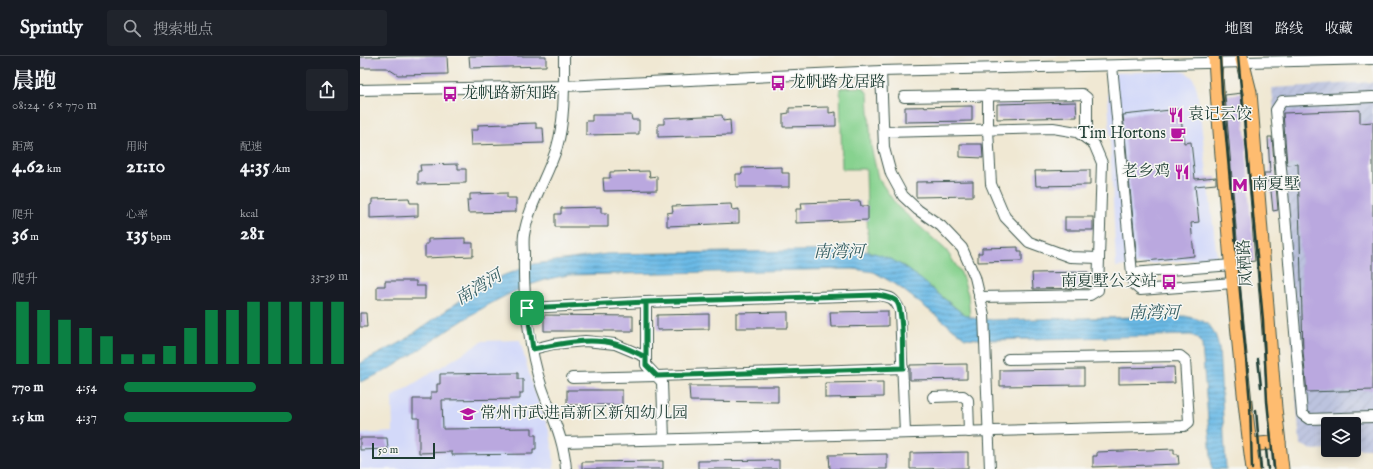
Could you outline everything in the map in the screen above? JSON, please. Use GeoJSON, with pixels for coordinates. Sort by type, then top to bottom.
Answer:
{"type":"FeatureCollection","features":[{"type":"Feature","properties":{"kind":"main road","name":"凤栖路"},"geometry":{"type":"LineString","coordinates":[[1242,59],[1250,92],[1275,408],[1282,469]]}},
{"type":"Feature","properties":{"kind":"main road","name":"凤栖路"},"geometry":{"type":"LineString","coordinates":[[1215,60],[1216,96],[1233,283],[1253,469]]}},
{"type":"Feature","properties":{"kind":"main road"},"geometry":{"type":"LineString","coordinates":[[1250,445],[1279,442]]}},
{"type":"Feature","properties":{"kind":"street"},"geometry":{"type":"LineString","coordinates":[[564,56],[564,86],[561,130],[558,145],[549,171],[533,205],[524,235],[524,266],[526,304],[533,349],[542,387],[558,426],[566,469]]}},
{"type":"Feature","properties":{"kind":"street"},"geometry":{"type":"LineString","coordinates":[[360,90],[564,86],[881,71],[1112,66],[1242,59],[1373,59]]}},
{"type":"Feature","properties":{"kind":"street"},"geometry":{"type":"LineString","coordinates":[[1112,66],[1133,284],[1140,290],[1233,283]]}},
{"type":"Feature","properties":{"kind":"street"},"geometry":{"type":"LineString","coordinates":[[881,71],[884,148],[891,174],[903,196],[918,210],[941,226],[962,248],[975,277],[984,315],[990,469]]}},
{"type":"Feature","properties":{"kind":"street"},"geometry":{"type":"LineString","coordinates":[[904,97],[1082,94],[1087,98],[1087,139]]}},
{"type":"Feature","properties":{"kind":"street"},"geometry":{"type":"LineString","coordinates":[[988,95],[988,130],[992,184],[1005,217],[1028,242],[1070,257],[1099,258]]}},
{"type":"Feature","properties":{"kind":"street"},"geometry":{"type":"LineString","coordinates":[[1373,97],[1282,100],[1276,110],[1302,414],[1309,419],[1373,417]]}},
{"type":"Feature","properties":{"kind":"street"},"geometry":{"type":"LineString","coordinates":[[884,132],[1053,128],[1077,132],[1094,144],[1102,163],[1098,290],[1090,295],[979,297]]}},
{"type":"Feature","properties":{"kind":"street"},"geometry":{"type":"LineString","coordinates":[[1132,273],[1232,265]]}},
{"type":"Feature","properties":{"kind":"street"},"geometry":{"type":"LineString","coordinates":[[526,304],[877,295],[887,296],[896,301],[900,311],[905,433]]}},
{"type":"Feature","properties":{"kind":"street"},"geometry":{"type":"LineString","coordinates":[[646,302],[646,365],[662,382],[664,439]]}},
{"type":"Feature","properties":{"kind":"street"},"geometry":{"type":"LineString","coordinates":[[533,349],[553,344],[585,341],[615,344],[646,357]]}},
{"type":"Feature","properties":{"kind":"street"},"geometry":{"type":"LineString","coordinates":[[562,442],[1184,426],[1189,422],[1185,360],[1180,356],[1008,359]]}},
{"type":"Feature","properties":{"kind":"street"},"geometry":{"type":"LineString","coordinates":[[572,378],[903,368]]}},
{"type":"Feature","properties":{"kind":"street"},"geometry":{"type":"LineString","coordinates":[[933,397],[964,396],[968,400],[969,432]]}},
{"type":"Feature","properties":{"kind":"shaded area"},"geometry":{"type":"Polygon","coordinates":[[[1186,72],[1193,78],[1197,89],[1217,257],[1116,267],[1107,73],[1186,72]]]}},
{"type":"Feature","properties":{"kind":"shaded area"},"geometry":{"type":"Polygon","coordinates":[[[1373,82],[1373,449],[1361,449],[1361,417],[1321,417],[1321,449],[1312,450],[1300,444],[1272,88],[1373,82]]]}},
{"type":"Feature","properties":{"kind":"shaded area","name":"常州市武进高新区新知幼儿园"},"geometry":{"type":"Polygon","coordinates":[[[520,340],[533,388],[550,433],[554,469],[360,469],[360,434],[393,432],[392,397],[483,341],[520,340]]]}},
{"type":"Feature","properties":{"kind":"green space"},"geometry":{"type":"Polygon","coordinates":[[[863,87],[868,94],[871,146],[878,178],[897,206],[946,250],[961,273],[968,294],[970,317],[961,312],[904,266],[868,251],[866,169],[842,169],[840,88],[863,87]]]}},
{"type":"Feature","properties":{"kind":"water","name":"南湾河"},"geometry":{"type":"Polygon","coordinates":[[[854,250],[880,255],[892,260],[922,280],[964,314],[975,319],[992,320],[1185,316],[1205,322],[1215,334],[1219,348],[1226,469],[1212,469],[1202,345],[1198,338],[1191,335],[992,340],[965,338],[898,286],[874,272],[853,269],[568,275],[544,280],[521,288],[499,299],[457,324],[392,368],[360,382],[360,363],[400,343],[468,295],[502,276],[534,264],[607,254],[854,250]]]}},
{"type":"Feature","properties":{"kind":"building"},"geometry":{"type":"Polygon","coordinates":[[[447,56],[448,74],[398,75],[387,68],[360,68],[360,57],[447,56]]]}},
{"type":"Feature","properties":{"kind":"building"},"geometry":{"type":"Polygon","coordinates":[[[469,56],[546,56],[546,66],[470,68],[469,56]]]}},
{"type":"Feature","properties":{"kind":"building"},"geometry":{"type":"Polygon","coordinates":[[[1242,93],[1255,261],[1239,263],[1225,95],[1242,93]]]}},
{"type":"Feature","properties":{"kind":"building"},"geometry":{"type":"Polygon","coordinates":[[[1076,102],[1077,117],[997,119],[997,104],[1076,102]]]}},
{"type":"Feature","properties":{"kind":"building"},"geometry":{"type":"Polygon","coordinates":[[[972,106],[972,121],[905,122],[905,107],[972,106]]]}},
{"type":"Feature","properties":{"kind":"building"},"geometry":{"type":"Polygon","coordinates":[[[829,107],[829,113],[836,112],[836,126],[783,127],[783,114],[789,113],[789,108],[829,107]]]}},
{"type":"Feature","properties":{"kind":"building"},"geometry":{"type":"Polygon","coordinates":[[[1180,109],[1184,143],[1191,142],[1195,179],[1216,177],[1216,184],[1195,186],[1199,222],[1191,223],[1194,256],[1137,262],[1123,115],[1180,109]]]}},
{"type":"Feature","properties":{"kind":"building"},"geometry":{"type":"Polygon","coordinates":[[[1360,110],[1360,123],[1373,122],[1373,390],[1307,392],[1303,352],[1298,164],[1287,165],[1283,113],[1360,110]]]}},
{"type":"Feature","properties":{"kind":"building"},"geometry":{"type":"Polygon","coordinates":[[[592,115],[631,115],[632,120],[639,120],[639,134],[586,135],[586,121],[592,121],[592,115]]]}},
{"type":"Feature","properties":{"kind":"building"},"geometry":{"type":"Polygon","coordinates":[[[722,115],[723,121],[730,120],[731,135],[658,137],[658,124],[664,124],[664,118],[722,115]]]}},
{"type":"Feature","properties":{"kind":"building"},"geometry":{"type":"Polygon","coordinates":[[[536,123],[536,128],[543,128],[544,143],[471,145],[470,130],[478,130],[478,125],[536,123]]]}},
{"type":"Feature","properties":{"kind":"building"},"geometry":{"type":"Polygon","coordinates":[[[1268,137],[1272,137],[1278,210],[1273,211],[1270,181],[1265,182],[1264,173],[1270,173],[1268,137]]]}},
{"type":"Feature","properties":{"kind":"building"},"geometry":{"type":"Polygon","coordinates":[[[960,144],[982,144],[983,158],[960,157],[960,144]]]}},
{"type":"Feature","properties":{"kind":"building"},"geometry":{"type":"Polygon","coordinates":[[[458,164],[458,169],[466,169],[466,183],[418,184],[418,171],[421,171],[420,165],[458,164]]]}},
{"type":"Feature","properties":{"kind":"building"},"geometry":{"type":"Polygon","coordinates":[[[782,167],[782,173],[789,173],[789,187],[736,187],[736,174],[742,174],[742,168],[782,167]]]}},
{"type":"Feature","properties":{"kind":"building"},"geometry":{"type":"Polygon","coordinates":[[[1090,170],[1090,185],[1036,186],[1035,171],[1090,170]]]}},
{"type":"Feature","properties":{"kind":"building"},"geometry":{"type":"Polygon","coordinates":[[[649,171],[650,177],[657,176],[657,190],[604,191],[603,178],[610,178],[610,172],[649,171]]]}},
{"type":"Feature","properties":{"kind":"building"},"geometry":{"type":"Polygon","coordinates":[[[973,181],[973,196],[916,197],[916,182],[973,181]]]}},
{"type":"Feature","properties":{"kind":"building"},"geometry":{"type":"Polygon","coordinates":[[[507,193],[507,198],[516,198],[516,212],[468,213],[467,200],[470,200],[470,194],[507,193]]]}},
{"type":"Feature","properties":{"kind":"building"},"geometry":{"type":"Polygon","coordinates":[[[409,198],[410,203],[418,203],[418,216],[370,218],[370,205],[372,204],[372,199],[409,198]]]}},
{"type":"Feature","properties":{"kind":"building"},"geometry":{"type":"Polygon","coordinates":[[[860,201],[861,206],[868,206],[868,220],[796,223],[796,209],[802,209],[801,203],[860,201]]]}},
{"type":"Feature","properties":{"kind":"building"},"geometry":{"type":"Polygon","coordinates":[[[731,204],[732,210],[739,209],[739,223],[667,226],[667,213],[673,212],[672,206],[731,204]]]}},
{"type":"Feature","properties":{"kind":"building"},"geometry":{"type":"Polygon","coordinates":[[[601,207],[601,213],[608,213],[608,227],[555,227],[555,214],[561,214],[561,208],[601,207]]]}},
{"type":"Feature","properties":{"kind":"building"},"geometry":{"type":"Polygon","coordinates":[[[1065,217],[1093,217],[1093,230],[1065,230],[1065,217]]]}},
{"type":"Feature","properties":{"kind":"building"},"geometry":{"type":"Polygon","coordinates":[[[465,238],[465,243],[473,243],[473,256],[425,258],[425,244],[428,244],[428,239],[465,238]]]}},
{"type":"Feature","properties":{"kind":"building"},"geometry":{"type":"Polygon","coordinates":[[[1018,247],[1018,251],[1022,251],[1022,261],[978,262],[978,253],[982,253],[982,248],[1018,247]]]}},
{"type":"Feature","properties":{"kind":"building"},"geometry":{"type":"Polygon","coordinates":[[[1088,272],[1088,288],[1033,289],[1032,273],[1088,272]]]}},
{"type":"Feature","properties":{"kind":"building"},"geometry":{"type":"Polygon","coordinates":[[[385,281],[416,281],[416,286],[425,286],[425,299],[377,299],[377,286],[385,286],[385,281]]]}},
{"type":"Feature","properties":{"kind":"building"},"geometry":{"type":"Polygon","coordinates":[[[888,311],[888,326],[831,327],[830,312],[888,311]]]}},
{"type":"Feature","properties":{"kind":"building"},"geometry":{"type":"Polygon","coordinates":[[[788,312],[788,328],[736,328],[736,313],[788,312]]]}},
{"type":"Feature","properties":{"kind":"building"},"geometry":{"type":"Polygon","coordinates":[[[360,313],[366,313],[367,327],[360,327],[360,313]]]}},
{"type":"Feature","properties":{"kind":"building"},"geometry":{"type":"Polygon","coordinates":[[[709,314],[709,329],[657,330],[657,315],[709,314]]]}},
{"type":"Feature","properties":{"kind":"building"},"geometry":{"type":"Polygon","coordinates":[[[544,315],[633,316],[633,331],[544,331],[544,315]]]}},
{"type":"Feature","properties":{"kind":"building"},"geometry":{"type":"Polygon","coordinates":[[[967,364],[967,379],[910,380],[910,365],[967,364]]]}},
{"type":"Feature","properties":{"kind":"building"},"geometry":{"type":"Polygon","coordinates":[[[1174,367],[1175,383],[1119,384],[1119,368],[1174,367]]]}},
{"type":"Feature","properties":{"kind":"building"},"geometry":{"type":"Polygon","coordinates":[[[1084,369],[1084,385],[1000,386],[1000,370],[1084,369]]]}},
{"type":"Feature","properties":{"kind":"building"},"geometry":{"type":"Polygon","coordinates":[[[518,373],[518,379],[523,379],[523,393],[520,393],[520,399],[442,400],[443,429],[532,428],[532,435],[536,435],[536,449],[533,449],[533,454],[452,455],[452,452],[419,453],[419,418],[413,418],[413,399],[431,399],[431,392],[437,392],[437,384],[440,384],[440,374],[518,373]]]}},
{"type":"Feature","properties":{"kind":"building"},"geometry":{"type":"Polygon","coordinates":[[[883,382],[883,397],[825,398],[825,383],[883,382]]]}},
{"type":"Feature","properties":{"kind":"building"},"geometry":{"type":"Polygon","coordinates":[[[689,386],[778,386],[778,402],[690,401],[689,386]]]}},
{"type":"Feature","properties":{"kind":"building"},"geometry":{"type":"Polygon","coordinates":[[[567,390],[622,390],[622,405],[567,405],[567,390]]]}},
{"type":"Feature","properties":{"kind":"building"},"geometry":{"type":"Polygon","coordinates":[[[360,438],[387,438],[388,449],[360,450],[360,438]]]}},
{"type":"Feature","properties":{"kind":"building"},"geometry":{"type":"Polygon","coordinates":[[[1174,449],[1174,454],[1178,454],[1179,464],[1093,467],[1093,456],[1097,456],[1097,452],[1174,449]]]}},
{"type":"Feature","properties":{"kind":"building"},"geometry":{"type":"Polygon","coordinates":[[[968,452],[968,468],[910,469],[910,453],[968,452]]]}},
{"type":"Feature","properties":{"kind":"building"},"geometry":{"type":"Polygon","coordinates":[[[887,454],[887,469],[830,469],[829,455],[887,454]]]}},
{"type":"Feature","properties":{"kind":"building"},"geometry":{"type":"Polygon","coordinates":[[[779,460],[779,469],[698,469],[698,461],[779,460]]]}},
{"type":"Feature","properties":{"kind":"building"},"geometry":{"type":"Polygon","coordinates":[[[663,461],[663,469],[582,469],[582,462],[663,461]]]}},
{"type":"Feature","properties":{"kind":"railway"},"geometry":{"type":"LineString","coordinates":[[1220,56],[1250,403],[1252,469]]}},
{"type":"Feature","properties":{"kind":"railway"},"geometry":{"type":"LineString","coordinates":[[1238,56],[1263,320],[1267,401],[1274,469]]}},
{"type":"Feature","properties":{"kind":"railway"},"geometry":{"type":"LineString","coordinates":[[1258,359],[1261,387]]}},
{"type":"Feature","properties":{"kind":"railway"},"geometry":{"type":"LineString","coordinates":[[1256,410],[1261,469]]}},
{"type":"Feature","properties":{"kind":"railway"},"geometry":{"type":"LineString","coordinates":[[1266,449],[1268,469]]}},
{"type":"Feature","properties":{"kind":"place","name":"龙帆路龙居路"},"geometry":{"type":"Point","coordinates":[778,83]}},
{"type":"Feature","properties":{"kind":"place","name":"龙帆路新知路"},"geometry":{"type":"Point","coordinates":[450,94]}},
{"type":"Feature","properties":{"kind":"place","name":"袁记云饺"},"geometry":{"type":"Point","coordinates":[1176,115]}},
{"type":"Feature","properties":{"kind":"place","name":"Tim Hortons"},"geometry":{"type":"Point","coordinates":[1178,134]}},
{"type":"Feature","properties":{"kind":"place","name":"老乡鸡"},"geometry":{"type":"Point","coordinates":[1182,172]}},
{"type":"Feature","properties":{"kind":"place","name":"南夏墅"},"geometry":{"type":"Point","coordinates":[1240,185]}},
{"type":"Feature","properties":{"kind":"place","name":"南夏墅公交站"},"geometry":{"type":"Point","coordinates":[1169,282]}},
{"type":"Feature","properties":{"kind":"place","name":"常州市武进高新区新知幼儿园"},"geometry":{"type":"Point","coordinates":[468,414]}},
{"type":"Feature","properties":{"kind":"route"},"geometry":{"type":"LineString","coordinates":[[527,308],[533,349],[553,344],[585,341],[615,344],[646,357],[646,302],[877,295],[887,296],[896,301],[900,311],[903,368],[657,376],[646,365],[646,357],[646,302],[527,308]]}}]}
